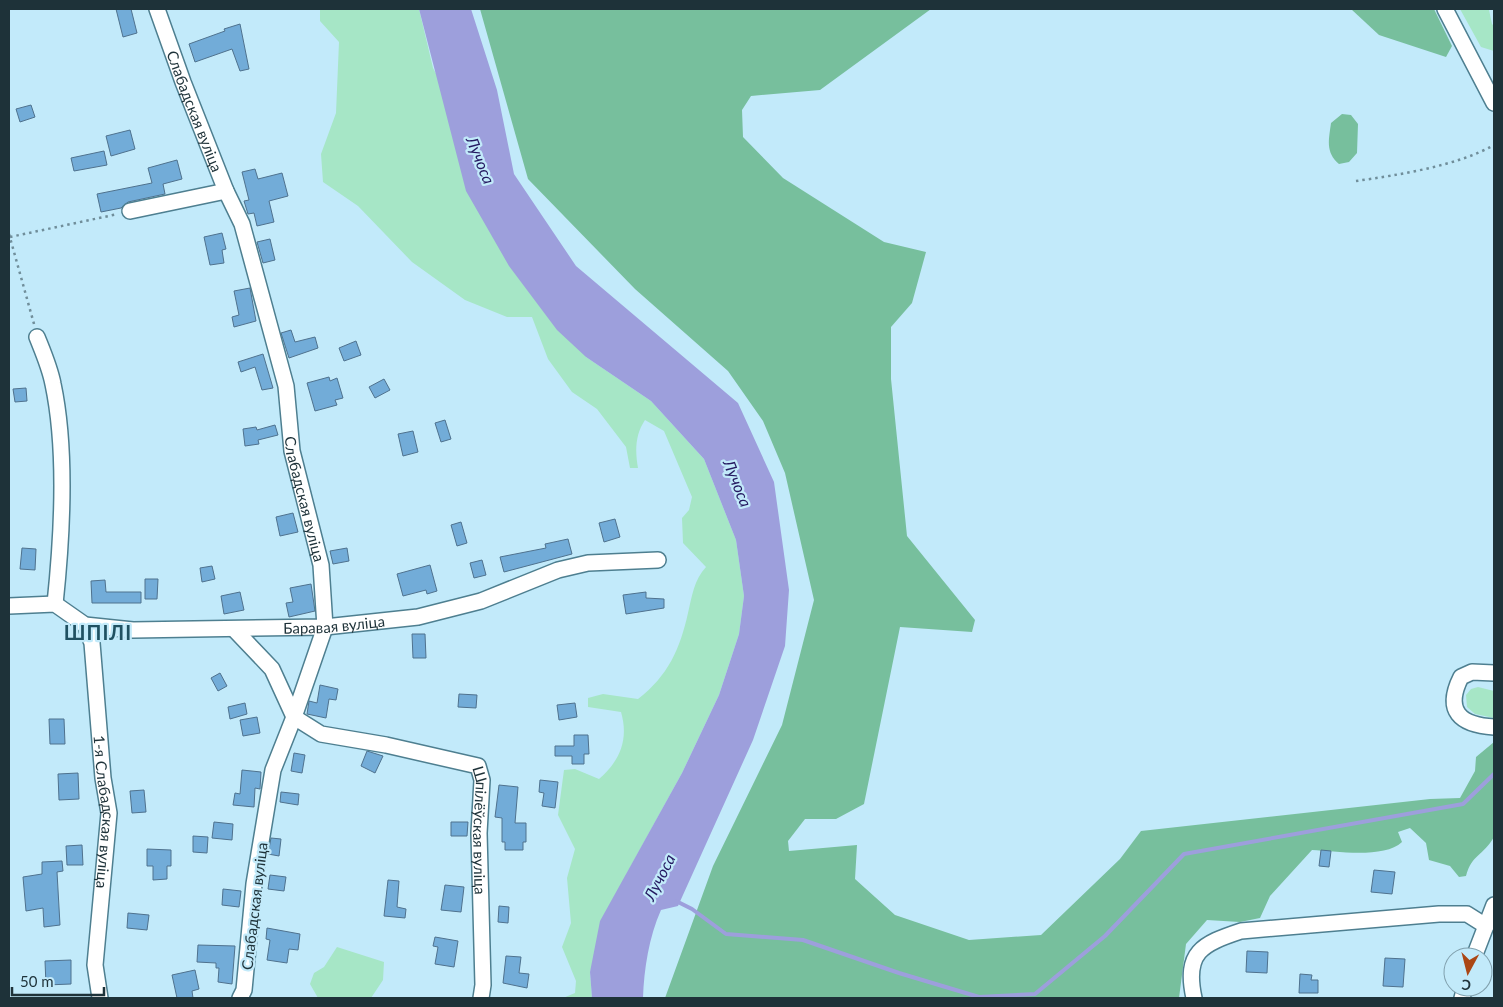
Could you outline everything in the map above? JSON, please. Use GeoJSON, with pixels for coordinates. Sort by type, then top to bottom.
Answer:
{"type":"FeatureCollection","features":[{"type":"Feature","properties":{"kind":"street","name":"Слабадская вуліца"},"geometry":{"type":"LineString","coordinates":[[157,9],[183,82],[226,191],[242,224],[286,386],[292,451],[321,565],[325,627],[294,717],[273,770],[254,884],[244,990],[240,998]]}},
{"type":"Feature","properties":{"kind":"street"},"geometry":{"type":"LineString","coordinates":[[1445,9],[1494,103]]}},
{"type":"Feature","properties":{"kind":"street"},"geometry":{"type":"LineString","coordinates":[[130,211],[226,191]]}},
{"type":"Feature","properties":{"kind":"street"},"geometry":{"type":"LineString","coordinates":[[9,606],[55,604],[60,557],[60,442],[53,383],[37,337]]}},
{"type":"Feature","properties":{"kind":"street","name":"Баравая вуліца"},"geometry":{"type":"LineString","coordinates":[[55,604],[85,625],[133,630],[325,627],[418,617],[481,601],[558,570],[588,563],[658,560]]}},
{"type":"Feature","properties":{"kind":"street","name":"1-я Слабадская вуліца"},"geometry":{"type":"LineString","coordinates":[[85,625],[92,643],[103,778],[109,813],[95,965],[100,998]]}},
{"type":"Feature","properties":{"kind":"street"},"geometry":{"type":"LineString","coordinates":[[234,629],[272,669],[294,717]]}},
{"type":"Feature","properties":{"kind":"street"},"geometry":{"type":"LineString","coordinates":[[1494,673],[1472,672],[1461,677],[1454,693],[1454,705],[1458,715],[1468,723],[1494,727]]}},
{"type":"Feature","properties":{"kind":"street","name":"Шпілёўская вуліца"},"geometry":{"type":"LineString","coordinates":[[294,717],[321,734],[386,745],[478,766],[482,780],[479,833],[483,985],[481,998]]}},
{"type":"Feature","properties":{"kind":"street"},"geometry":{"type":"LineString","coordinates":[[1478,947],[1494,905]]}},
{"type":"Feature","properties":{"kind":"street"},"geometry":{"type":"LineString","coordinates":[[1194,998],[1192,967],[1197,953],[1212,941],[1241,931],[1391,920],[1439,914],[1467,914],[1486,926]]}},
{"type":"Feature","properties":{"kind":"path"},"geometry":{"type":"LineString","coordinates":[[1356,182],[1400,175],[1482,152],[1494,145]]}},
{"type":"Feature","properties":{"kind":"path"},"geometry":{"type":"LineString","coordinates":[[37,337],[9,235],[130,211]]}},
{"type":"Feature","properties":{"kind":"green space"},"geometry":{"type":"Polygon","coordinates":[[[320,9],[419,9],[433,68],[586,357],[651,401],[704,459],[736,540],[744,596],[739,634],[719,695],[682,773],[627,873],[590,972],[592,998],[563,998],[575,993],[576,981],[562,947],[571,923],[567,878],[575,849],[558,815],[564,770],[575,769],[599,779],[606,772],[621,749],[624,731],[621,712],[588,707],[588,698],[603,694],[638,699],[665,671],[677,650],[694,588],[706,567],[683,543],[682,518],[689,510],[692,497],[664,431],[645,420],[639,431],[637,443],[638,468],[630,468],[626,447],[597,409],[572,392],[548,359],[532,317],[507,317],[465,300],[412,262],[358,206],[323,182],[321,154],[336,113],[339,42],[320,21],[320,9]]]}},
{"type":"Feature","properties":{"kind":"green space"},"geometry":{"type":"Polygon","coordinates":[[[480,9],[931,9],[820,90],[751,96],[742,110],[743,137],[783,178],[884,242],[926,252],[912,303],[891,327],[891,379],[907,536],[975,620],[972,632],[900,627],[864,804],[836,819],[805,819],[788,841],[789,851],[857,845],[855,879],[895,915],[969,940],[1041,935],[1120,859],[1141,831],[1430,799],[1460,798],[1475,771],[1476,757],[1494,742],[1494,837],[1471,863],[1466,876],[1459,877],[1450,866],[1429,860],[1426,843],[1410,828],[1398,832],[1402,842],[1384,851],[1359,853],[1312,850],[1270,896],[1260,918],[1240,922],[1207,920],[1186,944],[1179,998],[665,998],[713,866],[782,725],[814,600],[785,473],[763,421],[728,371],[635,289],[528,179],[480,9]]]}},
{"type":"Feature","properties":{"kind":"green space"},"geometry":{"type":"Polygon","coordinates":[[[1351,9],[1434,9],[1452,46],[1446,57],[1379,35],[1351,9]]]}},
{"type":"Feature","properties":{"kind":"green space"},"geometry":{"type":"Polygon","coordinates":[[[1460,9],[1491,9],[1489,10],[1494,26],[1494,51],[1481,47],[1460,9]]]}},
{"type":"Feature","properties":{"kind":"green space"},"geometry":{"type":"Polygon","coordinates":[[[1342,114],[1351,115],[1358,124],[1357,153],[1349,162],[1339,164],[1332,155],[1329,140],[1331,123],[1342,114]]]}},
{"type":"Feature","properties":{"kind":"green space"},"geometry":{"type":"Polygon","coordinates":[[[1478,687],[1494,691],[1494,718],[1475,714],[1467,707],[1466,695],[1471,689],[1478,687]]]}},
{"type":"Feature","properties":{"kind":"green space"},"geometry":{"type":"Polygon","coordinates":[[[337,947],[384,962],[383,980],[371,998],[318,998],[310,984],[314,973],[324,967],[337,947]]]}},
{"type":"Feature","properties":{"kind":"water","name":"Лучоса"},"geometry":{"type":"Polygon","coordinates":[[[419,9],[471,9],[497,90],[514,174],[576,266],[738,403],[774,482],[789,590],[785,646],[753,740],[678,906],[661,910],[653,931],[648,953],[643,998],[592,998],[590,972],[600,921],[682,773],[719,695],[739,634],[744,596],[736,540],[704,459],[651,401],[586,357],[557,330],[509,266],[466,191],[419,9]]]}},
{"type":"Feature","properties":{"kind":"building"},"geometry":{"type":"Polygon","coordinates":[[[116,9],[131,9],[137,33],[123,37],[116,9]]]}},
{"type":"Feature","properties":{"kind":"building"},"geometry":{"type":"Polygon","coordinates":[[[240,24],[249,69],[240,71],[232,49],[195,62],[189,44],[240,24]]]}},
{"type":"Feature","properties":{"kind":"building"},"geometry":{"type":"Polygon","coordinates":[[[31,105],[35,117],[20,122],[16,109],[31,105]]]}},
{"type":"Feature","properties":{"kind":"building"},"geometry":{"type":"Polygon","coordinates":[[[130,130],[135,149],[111,156],[106,136],[130,130]]]}},
{"type":"Feature","properties":{"kind":"building"},"geometry":{"type":"Polygon","coordinates":[[[104,151],[107,165],[74,171],[71,158],[104,151]]]}},
{"type":"Feature","properties":{"kind":"building"},"geometry":{"type":"Polygon","coordinates":[[[177,160],[182,179],[163,184],[165,194],[128,202],[121,208],[101,212],[97,194],[152,183],[148,168],[177,160]]]}},
{"type":"Feature","properties":{"kind":"building"},"geometry":{"type":"Polygon","coordinates":[[[255,169],[258,179],[282,173],[288,196],[269,201],[274,222],[257,226],[254,213],[248,214],[244,201],[249,200],[242,172],[255,169]]]}},
{"type":"Feature","properties":{"kind":"building"},"geometry":{"type":"Polygon","coordinates":[[[222,233],[226,249],[222,250],[224,263],[210,265],[204,237],[222,233]]]}},
{"type":"Feature","properties":{"kind":"building"},"geometry":{"type":"Polygon","coordinates":[[[270,239],[275,260],[263,263],[257,242],[270,239]]]}},
{"type":"Feature","properties":{"kind":"building"},"geometry":{"type":"Polygon","coordinates":[[[250,288],[256,321],[234,327],[232,317],[239,315],[234,291],[250,288]]]}},
{"type":"Feature","properties":{"kind":"building"},"geometry":{"type":"Polygon","coordinates":[[[291,330],[295,342],[315,337],[318,348],[289,358],[281,333],[291,330]]]}},
{"type":"Feature","properties":{"kind":"building"},"geometry":{"type":"Polygon","coordinates":[[[356,341],[361,355],[344,361],[339,348],[356,341]]]}},
{"type":"Feature","properties":{"kind":"building"},"geometry":{"type":"Polygon","coordinates":[[[263,354],[273,388],[262,390],[255,367],[241,372],[238,362],[263,354]]]}},
{"type":"Feature","properties":{"kind":"building"},"geometry":{"type":"Polygon","coordinates":[[[329,377],[330,381],[337,378],[343,398],[335,400],[337,405],[315,411],[307,383],[329,377]]]}},
{"type":"Feature","properties":{"kind":"building"},"geometry":{"type":"Polygon","coordinates":[[[384,379],[390,390],[375,398],[369,387],[384,379]]]}},
{"type":"Feature","properties":{"kind":"building"},"geometry":{"type":"Polygon","coordinates":[[[26,388],[27,401],[15,402],[13,389],[26,388]]]}},
{"type":"Feature","properties":{"kind":"building"},"geometry":{"type":"Polygon","coordinates":[[[445,420],[451,439],[441,442],[435,423],[445,420]]]}},
{"type":"Feature","properties":{"kind":"building"},"geometry":{"type":"Polygon","coordinates":[[[275,425],[278,435],[258,440],[259,444],[245,446],[243,429],[256,427],[257,430],[275,425]]]}},
{"type":"Feature","properties":{"kind":"building"},"geometry":{"type":"Polygon","coordinates":[[[413,431],[418,452],[403,456],[398,434],[413,431]]]}},
{"type":"Feature","properties":{"kind":"building"},"geometry":{"type":"Polygon","coordinates":[[[293,513],[298,532],[280,536],[276,517],[293,513]]]}},
{"type":"Feature","properties":{"kind":"building"},"geometry":{"type":"Polygon","coordinates":[[[615,519],[620,537],[604,542],[599,523],[615,519]]]}},
{"type":"Feature","properties":{"kind":"building"},"geometry":{"type":"Polygon","coordinates":[[[461,522],[467,543],[457,546],[451,525],[461,522]]]}},
{"type":"Feature","properties":{"kind":"building"},"geometry":{"type":"Polygon","coordinates":[[[568,539],[572,554],[504,572],[500,557],[546,548],[545,544],[568,539]]]}},
{"type":"Feature","properties":{"kind":"building"},"geometry":{"type":"Polygon","coordinates":[[[22,548],[36,549],[35,570],[20,569],[22,548]]]}},
{"type":"Feature","properties":{"kind":"building"},"geometry":{"type":"Polygon","coordinates":[[[347,548],[349,561],[333,564],[330,551],[347,548]]]}},
{"type":"Feature","properties":{"kind":"building"},"geometry":{"type":"Polygon","coordinates":[[[482,560],[486,575],[474,578],[470,563],[482,560]]]}},
{"type":"Feature","properties":{"kind":"building"},"geometry":{"type":"Polygon","coordinates":[[[430,565],[437,591],[427,594],[426,590],[403,596],[397,574],[430,565]]]}},
{"type":"Feature","properties":{"kind":"building"},"geometry":{"type":"Polygon","coordinates":[[[212,566],[215,579],[202,582],[200,568],[212,566]]]}},
{"type":"Feature","properties":{"kind":"building"},"geometry":{"type":"Polygon","coordinates":[[[145,579],[158,579],[157,599],[145,599],[145,579]]]}},
{"type":"Feature","properties":{"kind":"building"},"geometry":{"type":"Polygon","coordinates":[[[105,580],[106,592],[141,592],[141,603],[92,603],[91,581],[105,580]]]}},
{"type":"Feature","properties":{"kind":"building"},"geometry":{"type":"Polygon","coordinates":[[[311,584],[315,611],[289,617],[286,603],[293,602],[290,588],[311,584]]]}},
{"type":"Feature","properties":{"kind":"building"},"geometry":{"type":"Polygon","coordinates":[[[240,592],[244,610],[224,614],[221,596],[240,592]]]}},
{"type":"Feature","properties":{"kind":"building"},"geometry":{"type":"Polygon","coordinates":[[[646,592],[646,598],[664,599],[664,608],[626,614],[623,595],[646,592]]]}},
{"type":"Feature","properties":{"kind":"building"},"geometry":{"type":"Polygon","coordinates":[[[412,634],[425,634],[426,658],[413,658],[412,634]]]}},
{"type":"Feature","properties":{"kind":"building"},"geometry":{"type":"Polygon","coordinates":[[[220,673],[227,686],[218,691],[211,678],[220,673]]]}},
{"type":"Feature","properties":{"kind":"building"},"geometry":{"type":"Polygon","coordinates":[[[320,685],[338,689],[336,700],[329,699],[326,718],[307,714],[309,701],[317,703],[320,685]]]}},
{"type":"Feature","properties":{"kind":"building"},"geometry":{"type":"Polygon","coordinates":[[[459,694],[477,695],[476,708],[458,707],[459,694]]]}},
{"type":"Feature","properties":{"kind":"building"},"geometry":{"type":"Polygon","coordinates":[[[245,703],[247,714],[230,719],[228,707],[245,703]]]}},
{"type":"Feature","properties":{"kind":"building"},"geometry":{"type":"Polygon","coordinates":[[[575,703],[577,717],[559,720],[557,705],[575,703]]]}},
{"type":"Feature","properties":{"kind":"building"},"geometry":{"type":"Polygon","coordinates":[[[257,717],[260,733],[243,736],[240,720],[257,717]]]}},
{"type":"Feature","properties":{"kind":"building"},"geometry":{"type":"Polygon","coordinates":[[[49,719],[64,719],[65,744],[50,744],[49,719]]]}},
{"type":"Feature","properties":{"kind":"building"},"geometry":{"type":"Polygon","coordinates":[[[574,735],[588,735],[589,754],[584,754],[584,764],[572,764],[572,756],[555,756],[555,746],[574,746],[574,735]]]}},
{"type":"Feature","properties":{"kind":"building"},"geometry":{"type":"Polygon","coordinates":[[[367,751],[383,756],[375,773],[361,766],[367,751]]]}},
{"type":"Feature","properties":{"kind":"building"},"geometry":{"type":"Polygon","coordinates":[[[294,753],[305,755],[302,773],[291,771],[294,753]]]}},
{"type":"Feature","properties":{"kind":"building"},"geometry":{"type":"Polygon","coordinates":[[[242,770],[261,772],[260,789],[255,788],[254,807],[233,805],[235,793],[240,794],[242,770]]]}},
{"type":"Feature","properties":{"kind":"building"},"geometry":{"type":"Polygon","coordinates":[[[78,773],[79,799],[59,800],[58,774],[78,773]]]}},
{"type":"Feature","properties":{"kind":"building"},"geometry":{"type":"Polygon","coordinates":[[[540,780],[558,782],[555,808],[542,806],[544,793],[539,792],[540,780]]]}},
{"type":"Feature","properties":{"kind":"building"},"geometry":{"type":"Polygon","coordinates":[[[499,785],[518,787],[515,823],[526,823],[526,842],[523,842],[523,850],[505,850],[505,842],[502,842],[502,818],[495,817],[499,785]]]}},
{"type":"Feature","properties":{"kind":"building"},"geometry":{"type":"Polygon","coordinates":[[[144,790],[146,812],[132,813],[130,791],[144,790]]]}},
{"type":"Feature","properties":{"kind":"building"},"geometry":{"type":"Polygon","coordinates":[[[281,792],[299,794],[298,805],[280,802],[281,792]]]}},
{"type":"Feature","properties":{"kind":"building"},"geometry":{"type":"Polygon","coordinates":[[[214,822],[233,824],[232,840],[212,838],[214,822]]]}},
{"type":"Feature","properties":{"kind":"building"},"geometry":{"type":"Polygon","coordinates":[[[451,822],[468,822],[467,836],[451,836],[451,822]]]}},
{"type":"Feature","properties":{"kind":"building"},"geometry":{"type":"Polygon","coordinates":[[[193,836],[208,837],[207,853],[193,852],[193,836]]]}},
{"type":"Feature","properties":{"kind":"building"},"geometry":{"type":"Polygon","coordinates":[[[271,838],[281,839],[279,856],[268,854],[271,838]]]}},
{"type":"Feature","properties":{"kind":"building"},"geometry":{"type":"Polygon","coordinates":[[[82,845],[83,865],[67,865],[66,846],[82,845]]]}},
{"type":"Feature","properties":{"kind":"building"},"geometry":{"type":"Polygon","coordinates":[[[147,849],[171,850],[171,866],[167,866],[167,879],[153,880],[153,866],[147,866],[147,849]]]}},
{"type":"Feature","properties":{"kind":"building"},"geometry":{"type":"Polygon","coordinates":[[[1321,850],[1331,851],[1329,867],[1319,866],[1321,850]]]}},
{"type":"Feature","properties":{"kind":"building"},"geometry":{"type":"Polygon","coordinates":[[[62,861],[63,871],[57,872],[60,925],[44,927],[43,908],[26,911],[23,877],[42,874],[42,862],[62,861]]]}},
{"type":"Feature","properties":{"kind":"building"},"geometry":{"type":"Polygon","coordinates":[[[1374,870],[1395,872],[1392,894],[1371,892],[1374,870]]]}},
{"type":"Feature","properties":{"kind":"building"},"geometry":{"type":"Polygon","coordinates":[[[270,875],[286,877],[284,891],[268,889],[270,875]]]}},
{"type":"Feature","properties":{"kind":"building"},"geometry":{"type":"Polygon","coordinates":[[[388,880],[399,881],[397,907],[406,909],[405,918],[384,916],[388,880]]]}},
{"type":"Feature","properties":{"kind":"building"},"geometry":{"type":"Polygon","coordinates":[[[445,885],[464,887],[461,912],[441,910],[445,885]]]}},
{"type":"Feature","properties":{"kind":"building"},"geometry":{"type":"Polygon","coordinates":[[[223,889],[241,891],[239,907],[222,905],[223,889]]]}},
{"type":"Feature","properties":{"kind":"building"},"geometry":{"type":"Polygon","coordinates":[[[499,906],[509,907],[508,923],[498,922],[499,906]]]}},
{"type":"Feature","properties":{"kind":"building"},"geometry":{"type":"Polygon","coordinates":[[[128,913],[149,915],[147,930],[127,928],[128,913]]]}},
{"type":"Feature","properties":{"kind":"building"},"geometry":{"type":"Polygon","coordinates":[[[267,928],[300,934],[298,950],[289,949],[287,963],[267,960],[270,940],[266,939],[267,928]]]}},
{"type":"Feature","properties":{"kind":"building"},"geometry":{"type":"Polygon","coordinates":[[[435,937],[458,941],[454,967],[435,964],[438,947],[433,946],[435,937]]]}},
{"type":"Feature","properties":{"kind":"building"},"geometry":{"type":"Polygon","coordinates":[[[198,945],[235,946],[232,984],[218,982],[219,968],[216,968],[216,963],[197,962],[198,945]]]}},
{"type":"Feature","properties":{"kind":"building"},"geometry":{"type":"Polygon","coordinates":[[[1247,951],[1268,952],[1267,973],[1246,972],[1247,951]]]}},
{"type":"Feature","properties":{"kind":"building"},"geometry":{"type":"Polygon","coordinates":[[[506,956],[521,957],[519,973],[529,974],[527,988],[503,983],[506,956]]]}},
{"type":"Feature","properties":{"kind":"building"},"geometry":{"type":"Polygon","coordinates":[[[1385,958],[1405,959],[1403,987],[1383,986],[1385,958]]]}},
{"type":"Feature","properties":{"kind":"building"},"geometry":{"type":"Polygon","coordinates":[[[71,960],[71,984],[46,985],[45,961],[71,960]]]}},
{"type":"Feature","properties":{"kind":"building"},"geometry":{"type":"Polygon","coordinates":[[[195,970],[199,989],[192,991],[193,998],[177,998],[172,975],[195,970]]]}},
{"type":"Feature","properties":{"kind":"building"},"geometry":{"type":"Polygon","coordinates":[[[1300,974],[1312,975],[1311,980],[1318,980],[1318,993],[1299,993],[1300,974]]]}},
{"type":"Feature","properties":{"kind":"waterway"},"geometry":{"type":"LineString","coordinates":[[676,901],[692,909],[726,934],[803,940],[899,973],[979,997],[1035,994],[1105,936],[1184,854],[1463,804],[1494,774]]}},
{"type":"Feature","properties":{"kind":"district","name":"ШПІЛІ"},"geometry":{"type":"Point","coordinates":[98,632]}}]}
